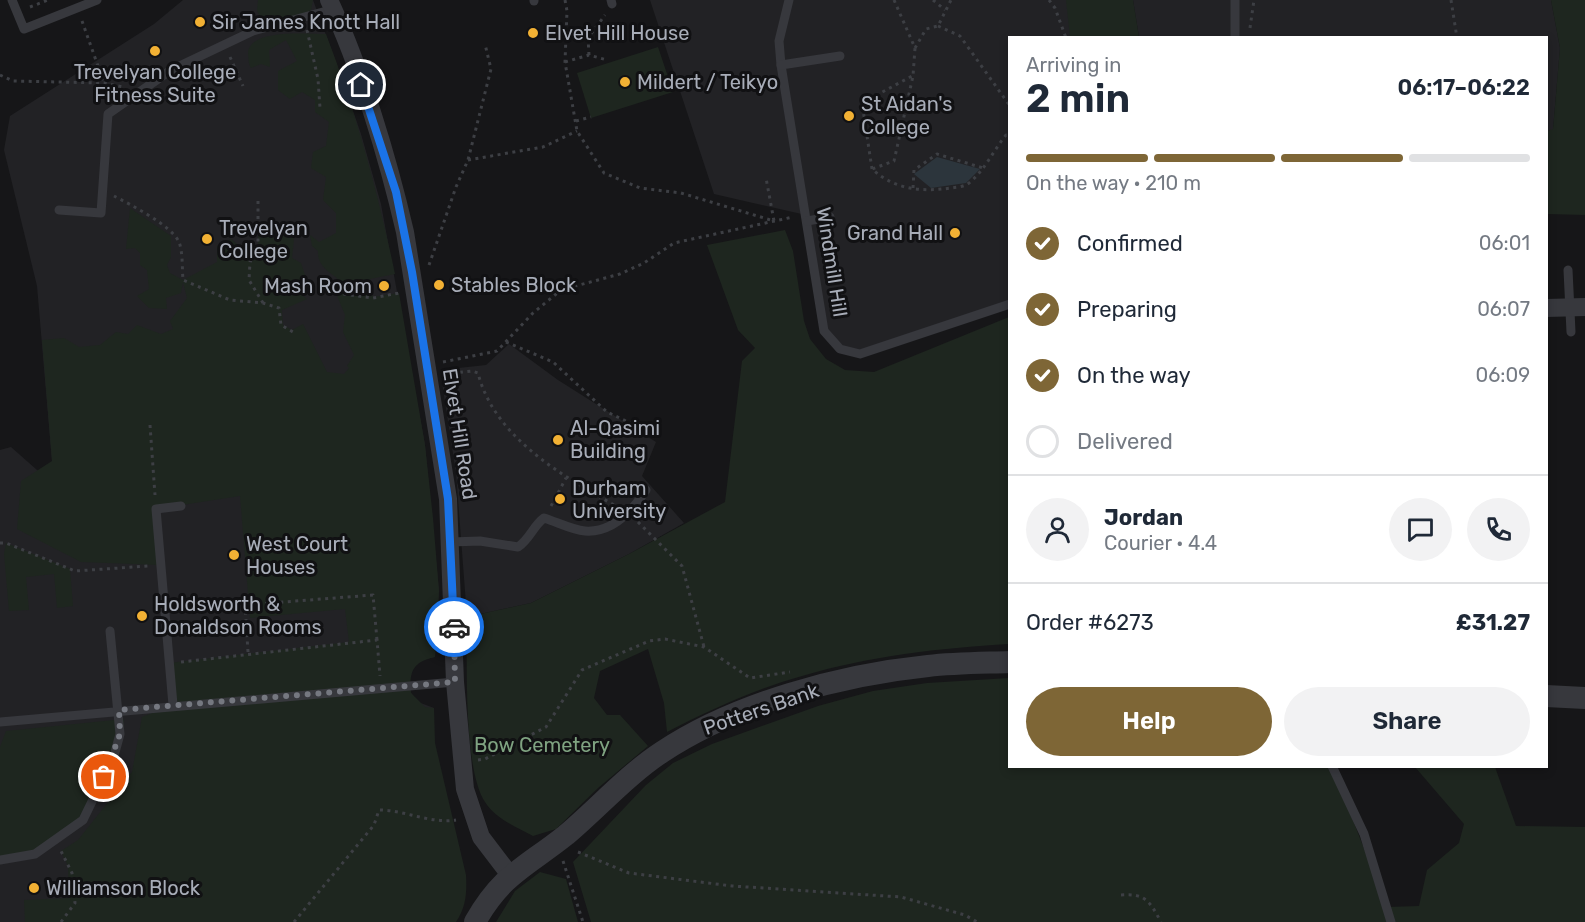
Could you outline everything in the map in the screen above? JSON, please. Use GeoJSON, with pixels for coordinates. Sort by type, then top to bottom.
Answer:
{"type":"FeatureCollection","features":[{"type":"Feature","properties":{"kind":"street","name":"Elvet Hill Road"},"geometry":{"type":"LineString","coordinates":[[331,5],[396,192],[415,292],[448,499],[455,682],[461,761],[473,817],[481,837],[510,875]]}},
{"type":"Feature","properties":{"kind":"street"},"geometry":{"type":"LineString","coordinates":[[1548,308],[1578,307]]}},
{"type":"Feature","properties":{"kind":"street","name":"Potters Bank"},"geometry":{"type":"LineString","coordinates":[[476,922],[488,900],[510,875],[558,840],[660,754],[691,734],[744,710],[804,691],[868,675],[928,665],[1008,662]]}},
{"type":"Feature","properties":{"kind":"street"},"geometry":{"type":"LineString","coordinates":[[1548,696],[1585,698]]}},
{"type":"Feature","properties":{"kind":"lane"},"geometry":{"type":"LineString","coordinates":[[12,0],[24,29],[97,0]]}},
{"type":"Feature","properties":{"kind":"lane","name":"Windmill Hill"},"geometry":{"type":"LineString","coordinates":[[789,0],[779,41],[781,65],[824,331],[840,349],[860,354],[876,351],[1008,305]]}},
{"type":"Feature","properties":{"kind":"lane"},"geometry":{"type":"LineString","coordinates":[[1235,36],[1236,0]]}},
{"type":"Feature","properties":{"kind":"lane"},"geometry":{"type":"LineString","coordinates":[[59,210],[101,213],[108,114],[171,70],[253,31],[304,19],[331,5]]}},
{"type":"Feature","properties":{"kind":"lane"},"geometry":{"type":"LineString","coordinates":[[781,65],[840,56]]}},
{"type":"Feature","properties":{"kind":"lane"},"geometry":{"type":"LineString","coordinates":[[807,218],[830,217]]}},
{"type":"Feature","properties":{"kind":"lane"},"geometry":{"type":"LineString","coordinates":[[1568,270],[1578,307],[1571,332]]}},
{"type":"Feature","properties":{"kind":"lane"},"geometry":{"type":"LineString","coordinates":[[451,542],[480,541],[518,547],[527,541],[536,525],[544,518],[586,531],[605,527],[630,514],[646,490]]}},
{"type":"Feature","properties":{"kind":"lane"},"geometry":{"type":"LineString","coordinates":[[173,705],[159,565],[156,509],[181,506]]}},
{"type":"Feature","properties":{"kind":"lane"},"geometry":{"type":"LineString","coordinates":[[0,860],[35,854],[83,820],[114,756],[120,734],[110,631]]}},
{"type":"Feature","properties":{"kind":"lane"},"geometry":{"type":"LineString","coordinates":[[0,722],[455,682]]}},
{"type":"Feature","properties":{"kind":"lane"},"geometry":{"type":"LineString","coordinates":[[1333,768],[1364,834],[1390,922]]}},
{"type":"Feature","properties":{"kind":"path"},"geometry":{"type":"LineString","coordinates":[[565,0],[567,30],[565,62],[577,131],[604,173],[640,188],[681,193],[774,221]]}},
{"type":"Feature","properties":{"kind":"path"},"geometry":{"type":"LineString","coordinates":[[894,0],[915,48]]}},
{"type":"Feature","properties":{"kind":"path"},"geometry":{"type":"LineString","coordinates":[[933,0],[945,10]]}},
{"type":"Feature","properties":{"kind":"path"},"geometry":{"type":"LineString","coordinates":[[938,26],[951,0]]}},
{"type":"Feature","properties":{"kind":"path"},"geometry":{"type":"LineString","coordinates":[[1049,0],[1055,8],[1065,36]]}},
{"type":"Feature","properties":{"kind":"path"},"geometry":{"type":"LineString","coordinates":[[1248,36],[1254,0]]}},
{"type":"Feature","properties":{"kind":"path"},"geometry":{"type":"LineString","coordinates":[[1451,0],[1457,36]]}},
{"type":"Feature","properties":{"kind":"path"},"geometry":{"type":"LineString","coordinates":[[589,55],[588,38],[611,2]]}},
{"type":"Feature","properties":{"kind":"path"},"geometry":{"type":"LineString","coordinates":[[78,7],[104,83],[108,114]]}},
{"type":"Feature","properties":{"kind":"path"},"geometry":{"type":"LineString","coordinates":[[304,19],[318,79],[320,108]]}},
{"type":"Feature","properties":{"kind":"path"},"geometry":{"type":"LineString","coordinates":[[872,169],[894,161],[913,76],[915,48],[926,29],[938,26],[960,36],[1008,103]]}},
{"type":"Feature","properties":{"kind":"path"},"geometry":{"type":"LineString","coordinates":[[549,35],[567,30]]}},
{"type":"Feature","properties":{"kind":"path"},"geometry":{"type":"LineString","coordinates":[[428,270],[456,187],[468,160],[491,69],[485,44]]}},
{"type":"Feature","properties":{"kind":"path"},"geometry":{"type":"LineString","coordinates":[[224,45],[243,86]]}},
{"type":"Feature","properties":{"kind":"path"},"geometry":{"type":"LineString","coordinates":[[565,62],[589,55],[607,60]]}},
{"type":"Feature","properties":{"kind":"path"},"geometry":{"type":"LineString","coordinates":[[0,75],[13,81],[104,83],[124,87]]}},
{"type":"Feature","properties":{"kind":"path"},"geometry":{"type":"LineString","coordinates":[[913,76],[862,103],[872,169],[884,180],[903,188],[932,191],[967,185],[983,168],[995,148],[1008,135]]}},
{"type":"Feature","properties":{"kind":"path"},"geometry":{"type":"LineString","coordinates":[[576,121],[591,117]]}},
{"type":"Feature","properties":{"kind":"path"},"geometry":{"type":"LineString","coordinates":[[468,160],[543,147],[577,131]]}},
{"type":"Feature","properties":{"kind":"path"},"geometry":{"type":"LineString","coordinates":[[913,188],[914,170],[937,154],[983,168]]}},
{"type":"Feature","properties":{"kind":"path"},"geometry":{"type":"LineString","coordinates":[[766,178],[774,221]]}},
{"type":"Feature","properties":{"kind":"path"},"geometry":{"type":"LineString","coordinates":[[102,189],[143,212],[173,235],[179,243],[183,280],[230,300],[263,303],[279,308],[281,325],[293,332]]}},
{"type":"Feature","properties":{"kind":"path"},"geometry":{"type":"LineString","coordinates":[[258,201],[258,246],[250,262],[249,280],[263,303]]}},
{"type":"Feature","properties":{"kind":"path"},"geometry":{"type":"LineString","coordinates":[[428,370],[497,351],[533,313],[561,290],[621,274],[644,263],[674,243],[774,221],[807,218]]}},
{"type":"Feature","properties":{"kind":"path"},"geometry":{"type":"LineString","coordinates":[[336,293],[373,298],[415,292]]}},
{"type":"Feature","properties":{"kind":"path"},"geometry":{"type":"LineString","coordinates":[[506,342],[553,362],[607,412],[655,435]]}},
{"type":"Feature","properties":{"kind":"path"},"geometry":{"type":"LineString","coordinates":[[428,370],[472,371],[478,374],[483,394],[498,417],[566,478],[630,514],[682,566],[704,646]]}},
{"type":"Feature","properties":{"kind":"path"},"geometry":{"type":"LineString","coordinates":[[150,425],[156,509]]}},
{"type":"Feature","properties":{"kind":"path"},"geometry":{"type":"LineString","coordinates":[[544,518],[566,478]]}},
{"type":"Feature","properties":{"kind":"path"},"geometry":{"type":"LineString","coordinates":[[0,543],[6,543],[75,571],[159,565]]}},
{"type":"Feature","properties":{"kind":"path"},"geometry":{"type":"LineString","coordinates":[[248,652],[244,605],[373,595],[380,687]]}},
{"type":"Feature","properties":{"kind":"path"},"geometry":{"type":"LineString","coordinates":[[169,663],[248,652],[377,639]]}},
{"type":"Feature","properties":{"kind":"path"},"geometry":{"type":"LineString","coordinates":[[461,761],[485,759],[546,727],[582,670],[649,641],[665,639],[704,646],[750,678],[792,671],[804,691]]}},
{"type":"Feature","properties":{"kind":"path"},"geometry":{"type":"LineString","coordinates":[[294,922],[374,825],[379,810],[391,810],[444,822],[473,817]]}},
{"type":"Feature","properties":{"kind":"path"},"geometry":{"type":"LineString","coordinates":[[558,840],[583,922]]}},
{"type":"Feature","properties":{"kind":"path"},"geometry":{"type":"LineString","coordinates":[[558,840],[578,852],[629,873],[732,886],[901,897],[965,915],[977,922]]}},
{"type":"Feature","properties":{"kind":"path"},"geometry":{"type":"LineString","coordinates":[[56,841],[72,873],[75,903],[60,922]]}},
{"type":"Feature","properties":{"kind":"path"},"geometry":{"type":"LineString","coordinates":[[1121,895],[1134,894],[1149,901],[1161,922]]}},
{"type":"Feature","properties":{"kind":"shaded area"},"geometry":{"type":"Polygon","coordinates":[[[183,0],[313,0],[336,62],[361,134],[381,204],[425,445],[439,591],[435,657],[422,660],[412,668],[409,676],[411,693],[418,702],[434,708],[108,922],[0,922],[0,450],[11,447],[54,485],[37,286],[4,150],[10,116],[154,24],[183,0]]]}},
{"type":"Feature","properties":{"kind":"shaded area","name":"St Aidan's College"},"geometry":{"type":"Polygon","coordinates":[[[650,0],[1073,0],[1091,36],[1008,36],[1008,304],[876,351],[840,349],[824,331],[806,215],[714,194],[650,0]]]}},
{"type":"Feature","properties":{"kind":"shaded area"},"geometry":{"type":"Polygon","coordinates":[[[1133,0],[1551,0],[1560,48],[1553,130],[1548,131],[1548,36],[1139,36],[1133,0]]]}},
{"type":"Feature","properties":{"kind":"shaded area"},"geometry":{"type":"Polygon","coordinates":[[[937,157],[980,169],[966,183],[931,188],[914,174],[937,157]]]}},
{"type":"Feature","properties":{"kind":"shaded area","name":"Durham University"},"geometry":{"type":"Polygon","coordinates":[[[509,344],[558,380],[656,442],[642,476],[684,523],[629,554],[531,603],[467,617],[456,473],[440,370],[486,365],[509,344]]]}},
{"type":"Feature","properties":{"kind":"green space"},"geometry":{"type":"Polygon","coordinates":[[[258,0],[313,0],[311,10],[301,17],[262,20],[257,11],[258,0]]]}},
{"type":"Feature","properties":{"kind":"green space"},"geometry":{"type":"Polygon","coordinates":[[[1066,0],[1133,0],[1139,36],[1070,36],[1066,0]]]}},
{"type":"Feature","properties":{"kind":"green space"},"geometry":{"type":"Polygon","coordinates":[[[1551,0],[1585,0],[1585,215],[1548,214],[1548,131],[1553,129],[1560,48],[1551,0]]]}},
{"type":"Feature","properties":{"kind":"green space"},"geometry":{"type":"Polygon","coordinates":[[[293,33],[326,34],[365,152],[395,274],[370,279],[373,297],[399,293],[425,445],[439,591],[435,657],[422,662],[414,669],[411,693],[425,707],[434,708],[435,743],[466,875],[464,905],[456,922],[25,922],[24,900],[69,898],[68,866],[61,851],[78,840],[132,772],[142,717],[173,705],[169,663],[349,642],[345,609],[250,618],[240,496],[156,509],[159,565],[81,562],[17,529],[21,481],[52,461],[42,340],[64,338],[79,347],[100,345],[116,332],[128,334],[137,325],[161,334],[173,329],[170,321],[187,298],[183,282],[181,293],[166,298],[167,309],[149,308],[137,296],[149,289],[147,270],[140,265],[140,253],[135,248],[126,249],[130,208],[171,236],[171,257],[167,265],[170,273],[183,280],[217,262],[217,246],[231,239],[245,251],[258,246],[258,234],[281,223],[295,229],[292,258],[301,263],[306,278],[300,293],[307,299],[282,310],[283,325],[292,330],[303,324],[327,372],[344,374],[349,368],[347,366],[354,355],[343,332],[345,315],[336,293],[337,278],[321,263],[318,251],[312,246],[310,235],[319,242],[336,233],[336,213],[323,200],[326,177],[311,168],[313,152],[326,146],[329,122],[315,112],[315,100],[302,92],[290,99],[278,90],[278,71],[297,61],[286,40],[269,50],[270,67],[261,64],[251,68],[248,54],[251,46],[268,36],[293,33]]]}},
{"type":"Feature","properties":{"kind":"green space","name":"Mildert / Teikyo"},"geometry":{"type":"Polygon","coordinates":[[[658,47],[673,92],[591,118],[577,73],[658,47]]]}},
{"type":"Feature","properties":{"kind":"green space","name":"Bow Cemetery"},"geometry":{"type":"Polygon","coordinates":[[[785,230],[793,251],[804,321],[810,339],[826,359],[845,370],[874,372],[1008,317],[1008,644],[905,654],[827,669],[784,681],[750,694],[667,732],[664,703],[648,649],[600,671],[594,698],[607,715],[620,715],[648,746],[598,788],[556,829],[533,836],[495,813],[485,802],[478,786],[473,765],[468,713],[467,617],[531,603],[725,502],[742,361],[755,348],[738,330],[707,245],[785,230]]]}},
{"type":"Feature","properties":{"kind":"green space"},"geometry":{"type":"Polygon","coordinates":[[[6,543],[70,569],[73,606],[57,608],[54,574],[26,577],[29,610],[9,611],[4,554],[6,543]]]}},
{"type":"Feature","properties":{"kind":"green space"},"geometry":{"type":"Polygon","coordinates":[[[1008,678],[1008,768],[1332,768],[1387,907],[1419,906],[1427,870],[1459,843],[1464,824],[1416,768],[1495,768],[1516,826],[1585,827],[1585,922],[591,922],[573,862],[646,785],[673,763],[712,744],[818,706],[873,691],[927,683],[1008,678]]]}},
{"type":"Feature","properties":{"kind":"green space"},"geometry":{"type":"Polygon","coordinates":[[[124,719],[117,761],[99,798],[87,814],[55,841],[37,852],[24,857],[0,860],[0,747],[6,731],[124,719]]]}},
{"type":"Feature","properties":{"kind":"green space"},"geometry":{"type":"Polygon","coordinates":[[[540,872],[566,879],[578,922],[496,922],[515,891],[540,872]]]}},
{"type":"Feature","properties":{"kind":"way so far"},"geometry":{"type":"LineString","coordinates":[[104,777],[114,756],[120,734],[119,710],[455,682],[454,627]]}},
{"type":"Feature","properties":{"kind":"place","name":"Sir James Knott Hall"},"geometry":{"type":"Point","coordinates":[200,22]}},
{"type":"Feature","properties":{"kind":"place","name":"Elvet Hill House"},"geometry":{"type":"Point","coordinates":[533,33]}},
{"type":"Feature","properties":{"kind":"place","name":"Trevelyan College Fitness Suite"},"geometry":{"type":"Point","coordinates":[155,51]}},
{"type":"Feature","properties":{"kind":"place","name":"Mildert / Teikyo"},"geometry":{"type":"Point","coordinates":[625,82]}},
{"type":"Feature","properties":{"kind":"place","name":"St Aidan's College"},"geometry":{"type":"Point","coordinates":[849,116]}},
{"type":"Feature","properties":{"kind":"place","name":"Grand Hall"},"geometry":{"type":"Point","coordinates":[955,233]}},
{"type":"Feature","properties":{"kind":"place","name":"Trevelyan College"},"geometry":{"type":"Point","coordinates":[207,239]}},
{"type":"Feature","properties":{"kind":"place","name":"Stables Block"},"geometry":{"type":"Point","coordinates":[439,285]}},
{"type":"Feature","properties":{"kind":"place","name":"Mash Room"},"geometry":{"type":"Point","coordinates":[384,286]}},
{"type":"Feature","properties":{"kind":"place","name":"Al-Qasimi Building"},"geometry":{"type":"Point","coordinates":[558,440]}},
{"type":"Feature","properties":{"kind":"place","name":"Durham University"},"geometry":{"type":"Point","coordinates":[560,499]}},
{"type":"Feature","properties":{"kind":"place","name":"West Court Houses"},"geometry":{"type":"Point","coordinates":[234,555]}},
{"type":"Feature","properties":{"kind":"place","name":"Holdsworth & Donaldson Rooms"},"geometry":{"type":"Point","coordinates":[142,616]}},
{"type":"Feature","properties":{"kind":"place","name":"Williamson Block"},"geometry":{"type":"Point","coordinates":[34,888]}},
{"type":"Feature","properties":{"kind":"route"},"geometry":{"type":"LineString","coordinates":[[361,85],[396,192],[412,272],[448,499],[454,627]]}}]}
